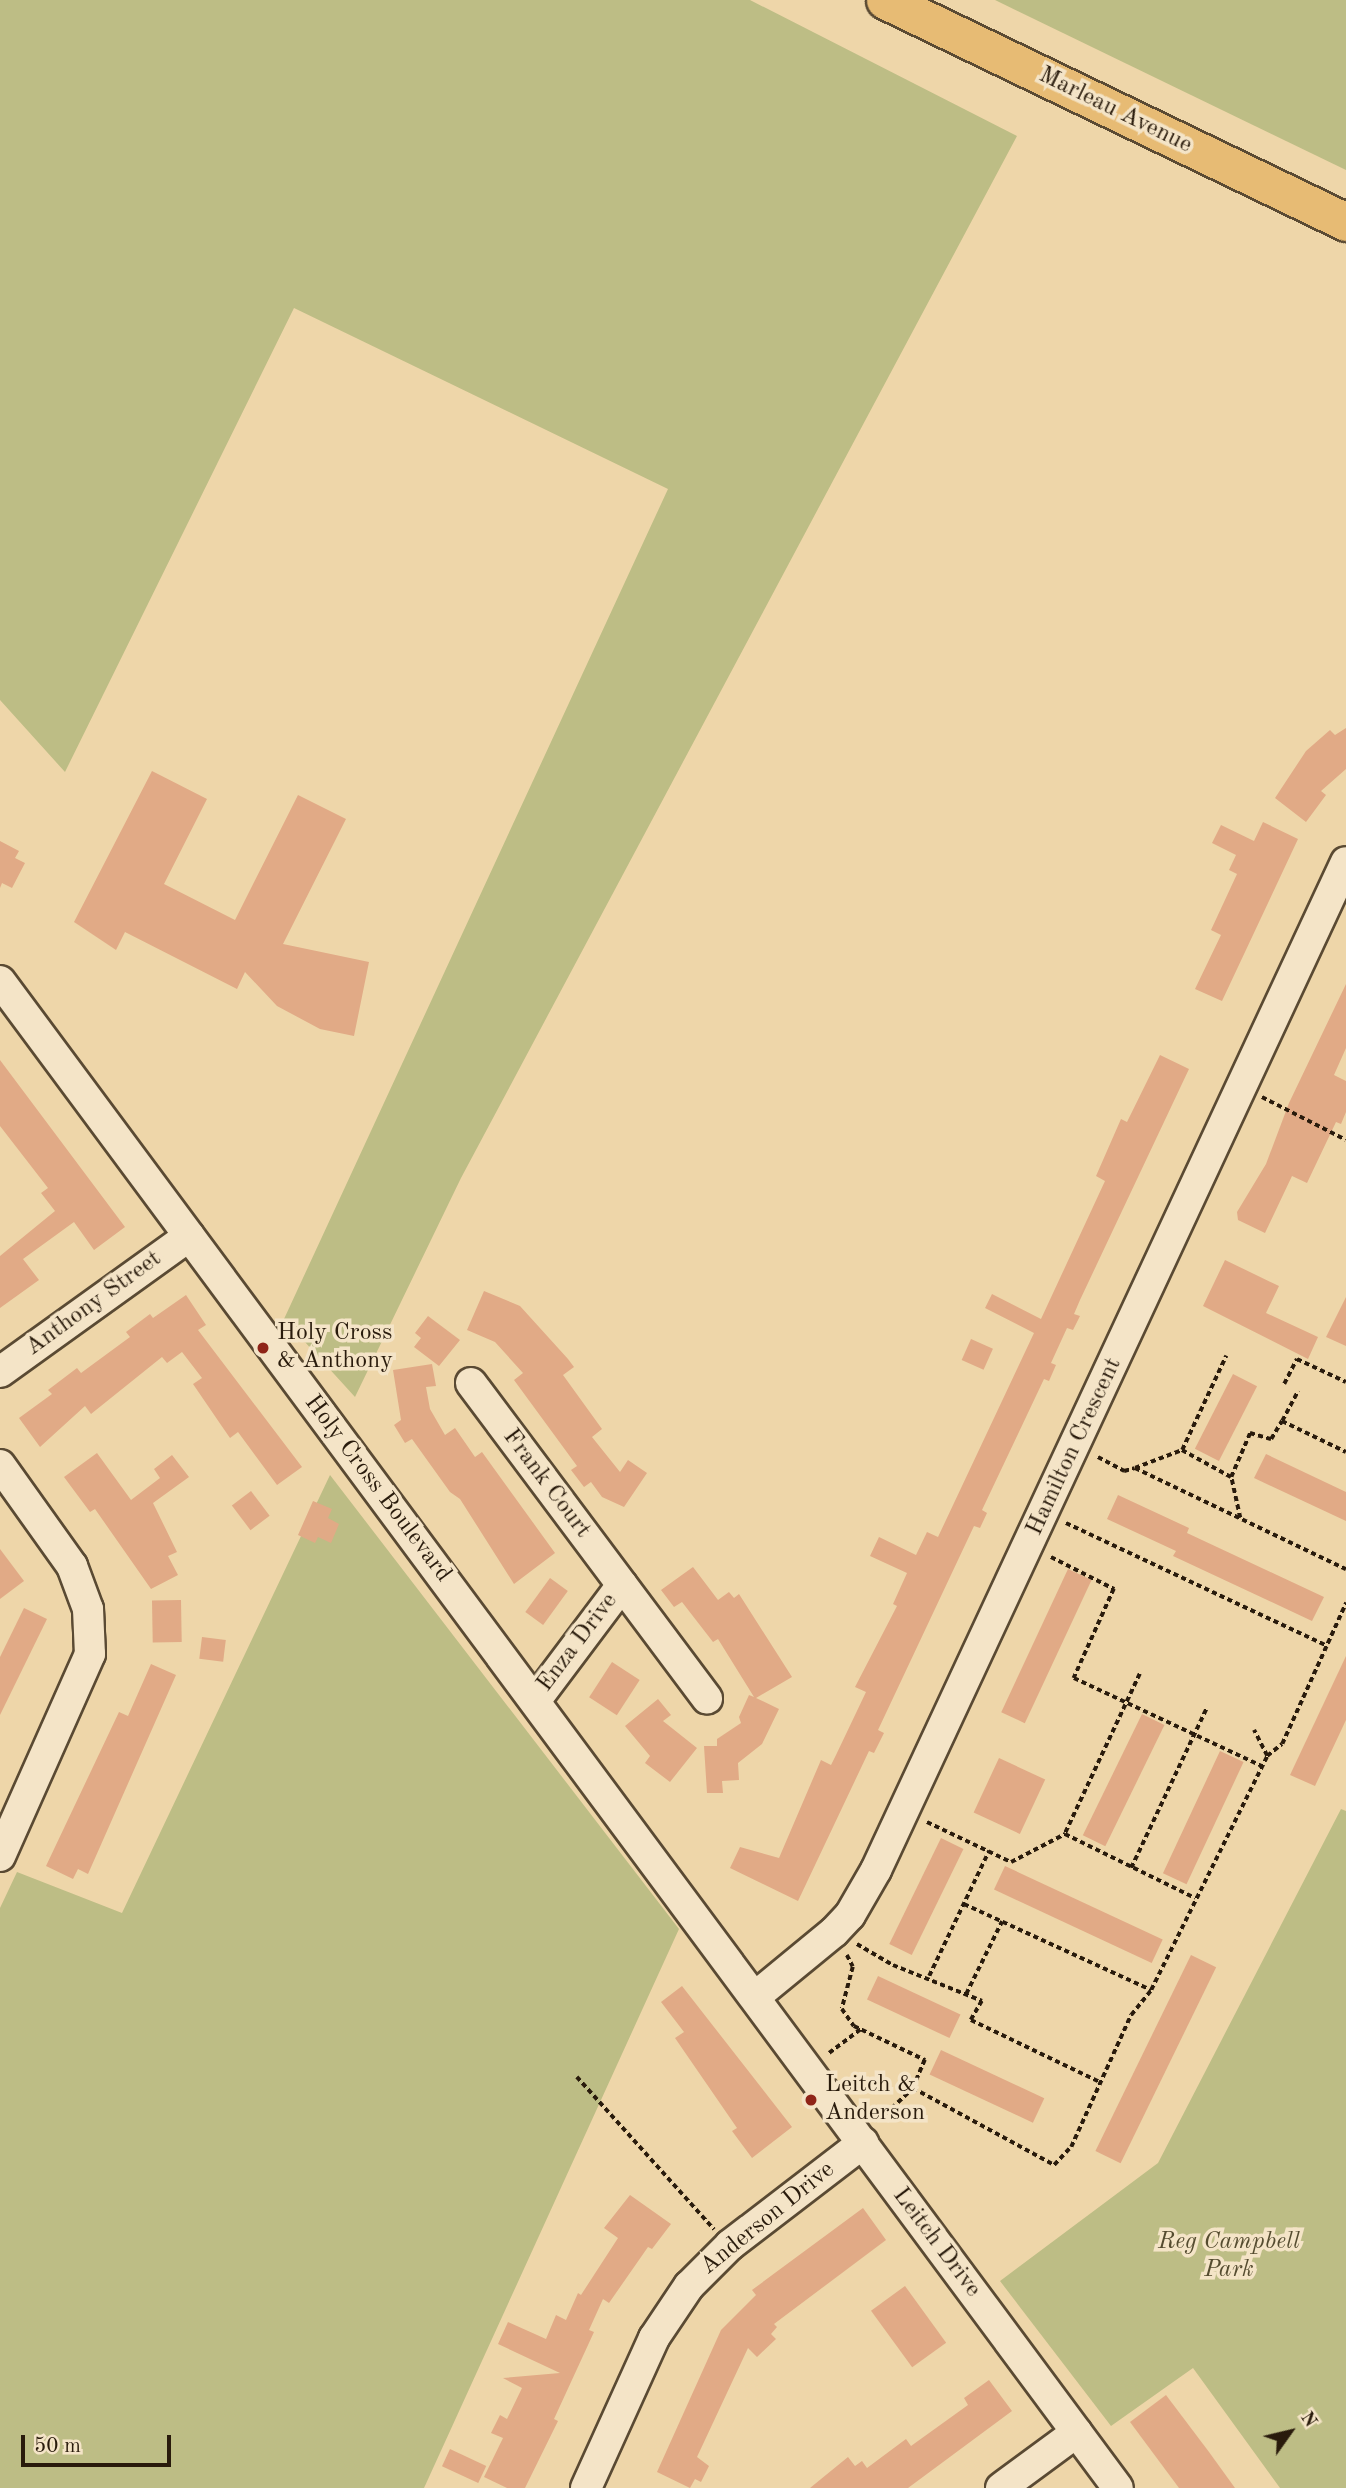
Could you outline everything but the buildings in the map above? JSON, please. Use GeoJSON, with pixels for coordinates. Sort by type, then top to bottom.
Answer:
{"type":"FeatureCollection","features":[{"type":"Feature","properties":{"kind":"main road","name":"Marleau Avenue"},"geometry":{"type":"LineString","coordinates":[[885,0],[1346,222]]}},
{"type":"Feature","properties":{"kind":"street","name":"Hamilton Crescent"},"geometry":{"type":"LineString","coordinates":[[755,1996],[834,1932],[850,1914],[876,1870],[1346,862]]}},
{"type":"Feature","properties":{"kind":"street","name":"Holy Cross Boulevard"},"geometry":{"type":"LineString","coordinates":[[0,981],[755,1996]]}},
{"type":"Feature","properties":{"kind":"street","name":"Anthony Street"},"geometry":{"type":"LineString","coordinates":[[0,1372],[189,1237]]}},
{"type":"Feature","properties":{"kind":"street","name":"Frank Court"},"geometry":{"type":"LineString","coordinates":[[471,1383],[707,1699]]}},
{"type":"Feature","properties":{"kind":"street"},"geometry":{"type":"LineString","coordinates":[[0,1465],[72,1566],[88,1609],[90,1654],[0,1857]]}},
{"type":"Feature","properties":{"kind":"street","name":"Enza Drive"},"geometry":{"type":"LineString","coordinates":[[535,1701],[622,1585]]}},
{"type":"Feature","properties":{"kind":"street","name":"Leitch Drive"},"geometry":{"type":"LineString","coordinates":[[755,1996],[871,2132],[1118,2488]]}},
{"type":"Feature","properties":{"kind":"street","name":"Anderson Drive"},"geometry":{"type":"LineString","coordinates":[[586,2488],[654,2338],[688,2286],[730,2245],[871,2132]]}},
{"type":"Feature","properties":{"kind":"street"},"geometry":{"type":"LineString","coordinates":[[1001,2488],[1077,2432]]}},
{"type":"Feature","properties":{"kind":"path"},"geometry":{"type":"LineString","coordinates":[[1241,1087],[1346,1140]]}},
{"type":"Feature","properties":{"kind":"path"},"geometry":{"type":"LineString","coordinates":[[1098,1457],[1124,1471],[1182,1450],[1226,1356]]}},
{"type":"Feature","properties":{"kind":"path"},"geometry":{"type":"LineString","coordinates":[[1284,1384],[1297,1359],[1346,1382]]}},
{"type":"Feature","properties":{"kind":"path"},"geometry":{"type":"LineString","coordinates":[[1240,1518],[1231,1477],[1250,1433],[1270,1439],[1298,1391]]}},
{"type":"Feature","properties":{"kind":"path"},"geometry":{"type":"LineString","coordinates":[[1282,1421],[1346,1452]]}},
{"type":"Feature","properties":{"kind":"path"},"geometry":{"type":"LineString","coordinates":[[1182,1450],[1231,1477]]}},
{"type":"Feature","properties":{"kind":"path"},"geometry":{"type":"LineString","coordinates":[[1135,1468],[1346,1569]]}},
{"type":"Feature","properties":{"kind":"path"},"geometry":{"type":"LineString","coordinates":[[1066,1523],[1327,1646]]}},
{"type":"Feature","properties":{"kind":"path"},"geometry":{"type":"LineString","coordinates":[[1051,1557],[1114,1588],[1074,1678],[1262,1766]]}},
{"type":"Feature","properties":{"kind":"path"},"geometry":{"type":"LineString","coordinates":[[913,2088],[1054,2165],[1071,2147],[1131,2015],[1151,1990],[1267,1756],[1282,1745],[1346,1603]]}},
{"type":"Feature","properties":{"kind":"path"},"geometry":{"type":"LineString","coordinates":[[927,1822],[1011,1861],[1023,1859],[1065,1834],[1140,1674]]}},
{"type":"Feature","properties":{"kind":"path"},"geometry":{"type":"LineString","coordinates":[[1131,1868],[1207,1707]]}},
{"type":"Feature","properties":{"kind":"path"},"geometry":{"type":"LineString","coordinates":[[1254,1730],[1267,1756]]}},
{"type":"Feature","properties":{"kind":"path"},"geometry":{"type":"LineString","coordinates":[[1065,1834],[1195,1898]]}},
{"type":"Feature","properties":{"kind":"path"},"geometry":{"type":"LineString","coordinates":[[929,1976],[989,1851]]}},
{"type":"Feature","properties":{"kind":"path"},"geometry":{"type":"LineString","coordinates":[[964,1904],[1151,1990]]}},
{"type":"Feature","properties":{"kind":"path"},"geometry":{"type":"LineString","coordinates":[[967,1994],[1002,1921]]}},
{"type":"Feature","properties":{"kind":"path"},"geometry":{"type":"LineString","coordinates":[[856,1944],[893,1965],[929,1976],[982,2001],[971,2020],[1100,2082]]}},
{"type":"Feature","properties":{"kind":"path"},"geometry":{"type":"LineString","coordinates":[[847,1955],[853,1967],[842,2009],[862,2029],[925,2060],[913,2088],[871,2132]]}},
{"type":"Feature","properties":{"kind":"path"},"geometry":{"type":"LineString","coordinates":[[829,2053],[862,2029]]}},
{"type":"Feature","properties":{"kind":"path"},"geometry":{"type":"LineString","coordinates":[[577,2077],[730,2245]]}},
{"type":"Feature","properties":{"kind":"green space"},"geometry":{"type":"Polygon","coordinates":[[[0,0],[750,0],[1017,136],[461,1178],[355,1397],[284,1319],[668,489],[294,308],[65,772],[0,700],[0,0]]]}},
{"type":"Feature","properties":{"kind":"green space"},"geometry":{"type":"Polygon","coordinates":[[[995,0],[1346,0],[1346,170],[995,0]]]}},
{"type":"Feature","properties":{"kind":"green space"},"geometry":{"type":"Polygon","coordinates":[[[330,1475],[679,1929],[424,2488],[0,2488],[0,1908],[17,1872],[122,1913],[330,1475]]]}},
{"type":"Feature","properties":{"kind":"green space","name":"Reg Campbell Park"},"geometry":{"type":"Polygon","coordinates":[[[1341,1809],[1346,1811],[1346,2488],[1280,2488],[1193,2368],[1111,2426],[1000,2281],[1158,2163],[1341,1809]]]}},
{"type":"Feature","properties":{"kind":"place","name":"Holy Cross & Anthony"},"geometry":{"type":"Point","coordinates":[263,1348]}},
{"type":"Feature","properties":{"kind":"place","name":"Leitch & Anderson"},"geometry":{"type":"Point","coordinates":[811,2100]}}]}
